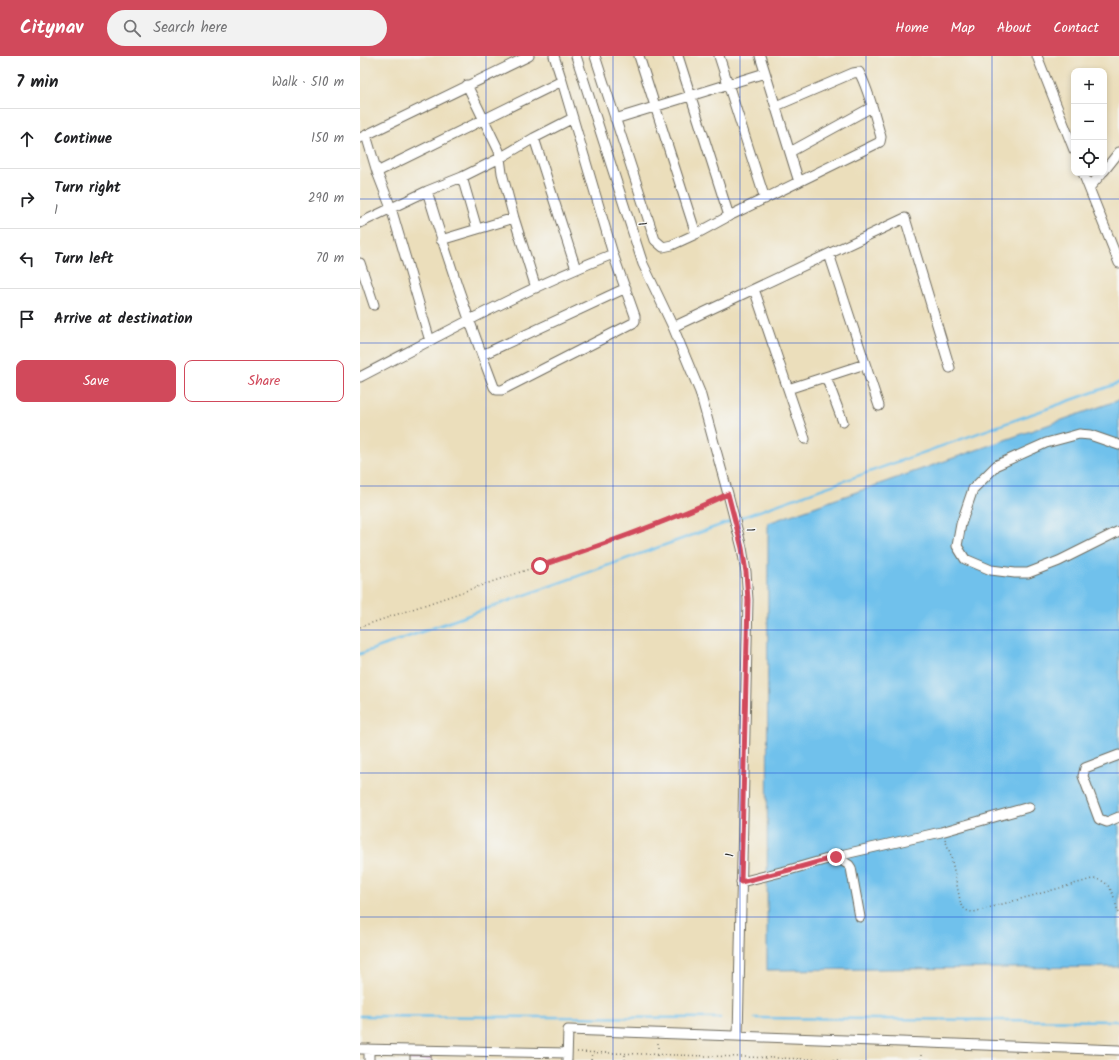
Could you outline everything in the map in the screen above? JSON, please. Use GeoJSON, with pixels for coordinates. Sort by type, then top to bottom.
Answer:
{"type":"FeatureCollection","features":[{"type":"Feature","properties":{"kind":"street"},"geometry":{"type":"LineString","coordinates":[[430,341],[391,208],[363,137],[529,56]]}},
{"type":"Feature","properties":{"kind":"street"},"geometry":{"type":"LineString","coordinates":[[426,190],[469,321],[494,387],[497,390],[502,390],[632,324],[635,321],[635,316],[613,254],[554,56]]}},
{"type":"Feature","properties":{"kind":"street","name":"1"},"geometry":{"type":"LineString","coordinates":[[576,56],[643,264],[673,327],[700,392],[742,548],[746,572],[748,600],[738,1036]]}},
{"type":"Feature","properties":{"kind":"street"},"geometry":{"type":"LineString","coordinates":[[595,56],[655,240],[663,247],[672,245],[696,234],[729,216],[880,142],[881,136],[862,77],[859,72],[853,73],[776,106]]}},
{"type":"Feature","properties":{"kind":"street"},"geometry":{"type":"LineString","coordinates":[[638,56],[696,234]]}},
{"type":"Feature","properties":{"kind":"street"},"geometry":{"type":"LineString","coordinates":[[678,56],[729,216]]}},
{"type":"Feature","properties":{"kind":"street"},"geometry":{"type":"LineString","coordinates":[[720,56],[764,200]]}},
{"type":"Feature","properties":{"kind":"street"},"geometry":{"type":"LineString","coordinates":[[760,56],[799,182]]}},
{"type":"Feature","properties":{"kind":"street"},"geometry":{"type":"LineString","coordinates":[[1037,56],[1071,142]]}},
{"type":"Feature","properties":{"kind":"street"},"geometry":{"type":"LineString","coordinates":[[615,119],[766,73]]}},
{"type":"Feature","properties":{"kind":"street"},"geometry":{"type":"LineString","coordinates":[[377,172],[562,81]]}},
{"type":"Feature","properties":{"kind":"street"},"geometry":{"type":"LineString","coordinates":[[467,85],[498,151],[502,173],[514,218],[536,288]]}},
{"type":"Feature","properties":{"kind":"street"},"geometry":{"type":"LineString","coordinates":[[790,152],[872,107]]}},
{"type":"Feature","properties":{"kind":"street"},"geometry":{"type":"LineString","coordinates":[[360,223],[426,190],[462,177],[573,118]]}},
{"type":"Feature","properties":{"kind":"street"},"geometry":{"type":"LineString","coordinates":[[534,138],[576,269]]}},
{"type":"Feature","properties":{"kind":"street"},"geometry":{"type":"LineString","coordinates":[[1107,167],[1119,152]]}},
{"type":"Feature","properties":{"kind":"street"},"geometry":{"type":"LineString","coordinates":[[1084,176],[1119,263]]}},
{"type":"Feature","properties":{"kind":"street"},"geometry":{"type":"LineString","coordinates":[[1089,188],[1100,176]]}},
{"type":"Feature","properties":{"kind":"street"},"geometry":{"type":"LineString","coordinates":[[462,177],[477,229]]}},
{"type":"Feature","properties":{"kind":"street"},"geometry":{"type":"LineString","coordinates":[[442,240],[514,218]]}},
{"type":"Feature","properties":{"kind":"street"},"geometry":{"type":"LineString","coordinates":[[673,327],[905,218],[950,368]]}},
{"type":"Feature","properties":{"kind":"street"},"geometry":{"type":"LineString","coordinates":[[360,378],[536,288],[576,269],[613,254]]}},
{"type":"Feature","properties":{"kind":"street"},"geometry":{"type":"LineString","coordinates":[[829,254],[879,406]]}},
{"type":"Feature","properties":{"kind":"street"},"geometry":{"type":"LineString","coordinates":[[360,263],[374,305]]}},
{"type":"Feature","properties":{"kind":"street"},"geometry":{"type":"LineString","coordinates":[[482,355],[626,288]]}},
{"type":"Feature","properties":{"kind":"street"},"geometry":{"type":"LineString","coordinates":[[754,289],[805,439]]}},
{"type":"Feature","properties":{"kind":"street"},"geometry":{"type":"LineString","coordinates":[[788,389],[865,364]]}},
{"type":"Feature","properties":{"kind":"street"},"geometry":{"type":"LineString","coordinates":[[826,377],[843,422]]}},
{"type":"Feature","properties":{"kind":"street"},"geometry":{"type":"LineString","coordinates":[[1119,445],[1090,435],[1079,434],[1046,443],[997,465],[973,489],[957,546],[965,559],[991,570],[1028,573],[1059,561],[1119,531]]}},
{"type":"Feature","properties":{"kind":"street"},"geometry":{"type":"LineString","coordinates":[[1119,755],[1085,768],[1083,776],[1099,819],[1107,822],[1119,817]]}},
{"type":"Feature","properties":{"kind":"street"},"geometry":{"type":"LineString","coordinates":[[741,882],[836,857],[942,832],[1028,807]]}},
{"type":"Feature","properties":{"kind":"street"},"geometry":{"type":"LineString","coordinates":[[836,857],[849,865],[851,868],[860,917]]}},
{"type":"Feature","properties":{"kind":"street"},"geometry":{"type":"LineString","coordinates":[[369,1060],[364,1049],[435,1050],[567,1056],[568,1030],[1119,1050]]}},
{"type":"Feature","properties":{"kind":"street"},"geometry":{"type":"LineString","coordinates":[[400,1050],[400,1060]]}},
{"type":"Feature","properties":{"kind":"street"},"geometry":{"type":"LineString","coordinates":[[435,1050],[435,1060]]}},
{"type":"Feature","properties":{"kind":"path"},"geometry":{"type":"LineString","coordinates":[[360,627],[652,527],[691,512],[728,494]]}},
{"type":"Feature","properties":{"kind":"path"},"geometry":{"type":"LineString","coordinates":[[942,832],[951,856],[961,905],[969,912],[974,912],[1092,879],[1099,879],[1104,881],[1108,886],[1119,916]]}},
{"type":"Feature","properties":{"kind":"path"},"geometry":{"type":"LineString","coordinates":[[658,1034],[658,1060]]}},
{"type":"Feature","properties":{"kind":"path"},"geometry":{"type":"LineString","coordinates":[[591,1060],[592,1052]]}},
{"type":"Feature","properties":{"kind":"path"},"geometry":{"type":"LineString","coordinates":[[567,1056],[592,1052],[841,1060]]}},
{"type":"Feature","properties":{"kind":"path"},"geometry":{"type":"LineString","coordinates":[[625,1054],[625,1060]]}},
{"type":"Feature","properties":{"kind":"water"},"geometry":{"type":"Polygon","coordinates":[[[1119,400],[1119,967],[767,970],[768,523],[1119,400]]]}},
{"type":"Feature","properties":{"kind":"building"},"geometry":{"type":"Polygon","coordinates":[[[410,1055],[431,1055],[431,1060],[410,1060],[410,1055]]]}},
{"type":"Feature","properties":{"kind":"waterway"},"geometry":{"type":"LineString","coordinates":[[737,519],[1119,383]]}},
{"type":"Feature","properties":{"kind":"waterway"},"geometry":{"type":"LineString","coordinates":[[360,654],[732,521]]}},
{"type":"Feature","properties":{"kind":"waterway"},"geometry":{"type":"LineString","coordinates":[[360,1016],[720,1018]]}},
{"type":"Feature","properties":{"kind":"waterway"},"geometry":{"type":"LineString","coordinates":[[755,1018],[1119,1021]]}},
{"type":"Feature","properties":{"kind":"route"},"geometry":{"type":"LineString","coordinates":[[540,566],[652,527],[691,512],[728,494],[742,548],[746,572],[748,600],[741,882],[836,857]]}}]}
